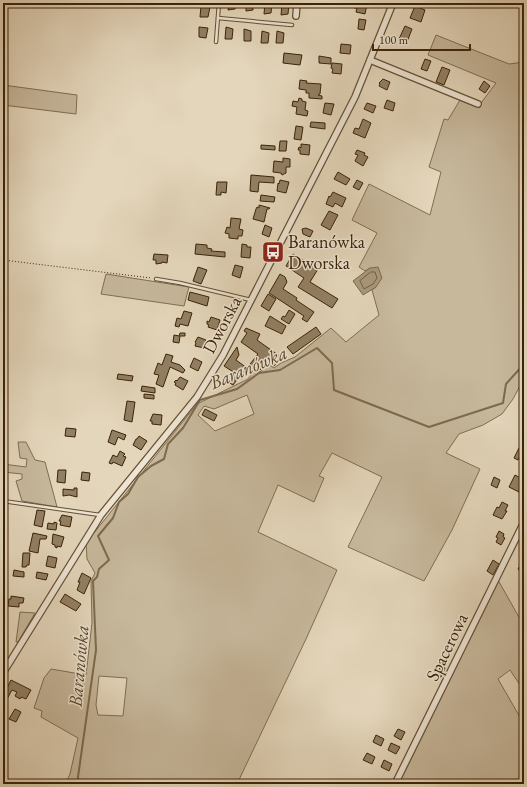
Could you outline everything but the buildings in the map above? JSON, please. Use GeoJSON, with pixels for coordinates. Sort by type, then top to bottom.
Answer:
{"type":"FeatureCollection","features":[{"type":"Feature","properties":{"kind":"street"},"geometry":{"type":"LineString","coordinates":[[296,16],[297,3]]}},
{"type":"Feature","properties":{"kind":"street","name":"Dworska"},"geometry":{"type":"LineString","coordinates":[[3,673],[100,515],[197,397],[223,355],[355,97],[393,3]]}},
{"type":"Feature","properties":{"kind":"street"},"geometry":{"type":"LineString","coordinates":[[370,60],[478,104]]}},
{"type":"Feature","properties":{"kind":"street","name":"Spacerowa"},"geometry":{"type":"LineString","coordinates":[[395,784],[523,526]]}},
{"type":"Feature","properties":{"kind":"lane"},"geometry":{"type":"LineString","coordinates":[[216,42],[219,3]]}},
{"type":"Feature","properties":{"kind":"lane"},"geometry":{"type":"LineString","coordinates":[[218,18],[292,25]]}},
{"type":"Feature","properties":{"kind":"lane"},"geometry":{"type":"LineString","coordinates":[[156,279],[180,283],[251,300]]}},
{"type":"Feature","properties":{"kind":"lane"},"geometry":{"type":"LineString","coordinates":[[3,502],[100,515]]}},
{"type":"Feature","properties":{"kind":"path"},"geometry":{"type":"LineString","coordinates":[[3,260],[156,279]]}},
{"type":"Feature","properties":{"kind":"shaded area"},"geometry":{"type":"Polygon","coordinates":[[[436,35],[509,64],[524,62],[524,378],[513,399],[502,414],[483,425],[459,434],[446,453],[480,469],[452,530],[424,581],[348,547],[382,477],[332,453],[319,476],[324,478],[314,502],[278,485],[258,532],[337,570],[237,784],[65,784],[70,774],[78,738],[41,717],[42,711],[34,708],[44,678],[51,669],[86,675],[92,623],[91,581],[95,573],[87,559],[86,543],[197,404],[248,379],[255,370],[260,372],[268,364],[274,368],[295,357],[331,328],[346,342],[379,315],[372,290],[376,287],[370,268],[365,271],[359,267],[377,233],[352,220],[369,184],[430,215],[441,172],[429,167],[444,119],[448,120],[460,100],[478,107],[496,83],[428,55],[436,35]],[[247,395],[214,409],[204,406],[198,415],[215,431],[254,414],[247,395]],[[99,676],[96,705],[98,715],[123,716],[127,678],[99,676]]]}},
{"type":"Feature","properties":{"kind":"shaded area"},"geometry":{"type":"Polygon","coordinates":[[[3,85],[77,95],[76,114],[3,105],[3,85]]]}},
{"type":"Feature","properties":{"kind":"shaded area"},"geometry":{"type":"Polygon","coordinates":[[[106,274],[189,287],[184,306],[101,294],[106,274]]]}},
{"type":"Feature","properties":{"kind":"shaded area"},"geometry":{"type":"Polygon","coordinates":[[[18,442],[26,442],[35,460],[45,462],[57,507],[22,501],[16,481],[22,479],[22,474],[3,472],[3,464],[26,467],[27,459],[20,458],[18,442]]]}},
{"type":"Feature","properties":{"kind":"shaded area"},"geometry":{"type":"Polygon","coordinates":[[[498,580],[524,626],[524,691],[510,670],[498,679],[524,724],[524,784],[398,784],[498,580]]]}},
{"type":"Feature","properties":{"kind":"shaded area"},"geometry":{"type":"Polygon","coordinates":[[[20,612],[35,613],[18,642],[16,642],[20,612]]]}},
{"type":"Feature","properties":{"kind":"water"},"geometry":{"type":"Polygon","coordinates":[[[378,267],[382,278],[376,287],[363,295],[353,281],[370,268],[378,267]]]}},
{"type":"Feature","properties":{"kind":"waterway","name":"Baranówka"},"geometry":{"type":"LineString","coordinates":[[77,784],[96,650],[93,581],[97,577],[99,569],[109,560],[98,536],[113,518],[119,502],[128,494],[138,477],[151,466],[164,459],[168,444],[183,428],[200,400],[237,389],[259,373],[280,370],[317,348],[332,363],[334,390],[429,427],[503,403],[506,384],[524,364]]}},
{"type":"Feature","properties":{"kind":"place","name":"Baranówka Dworska"},"geometry":{"type":"Point","coordinates":[273,252]}}]}
